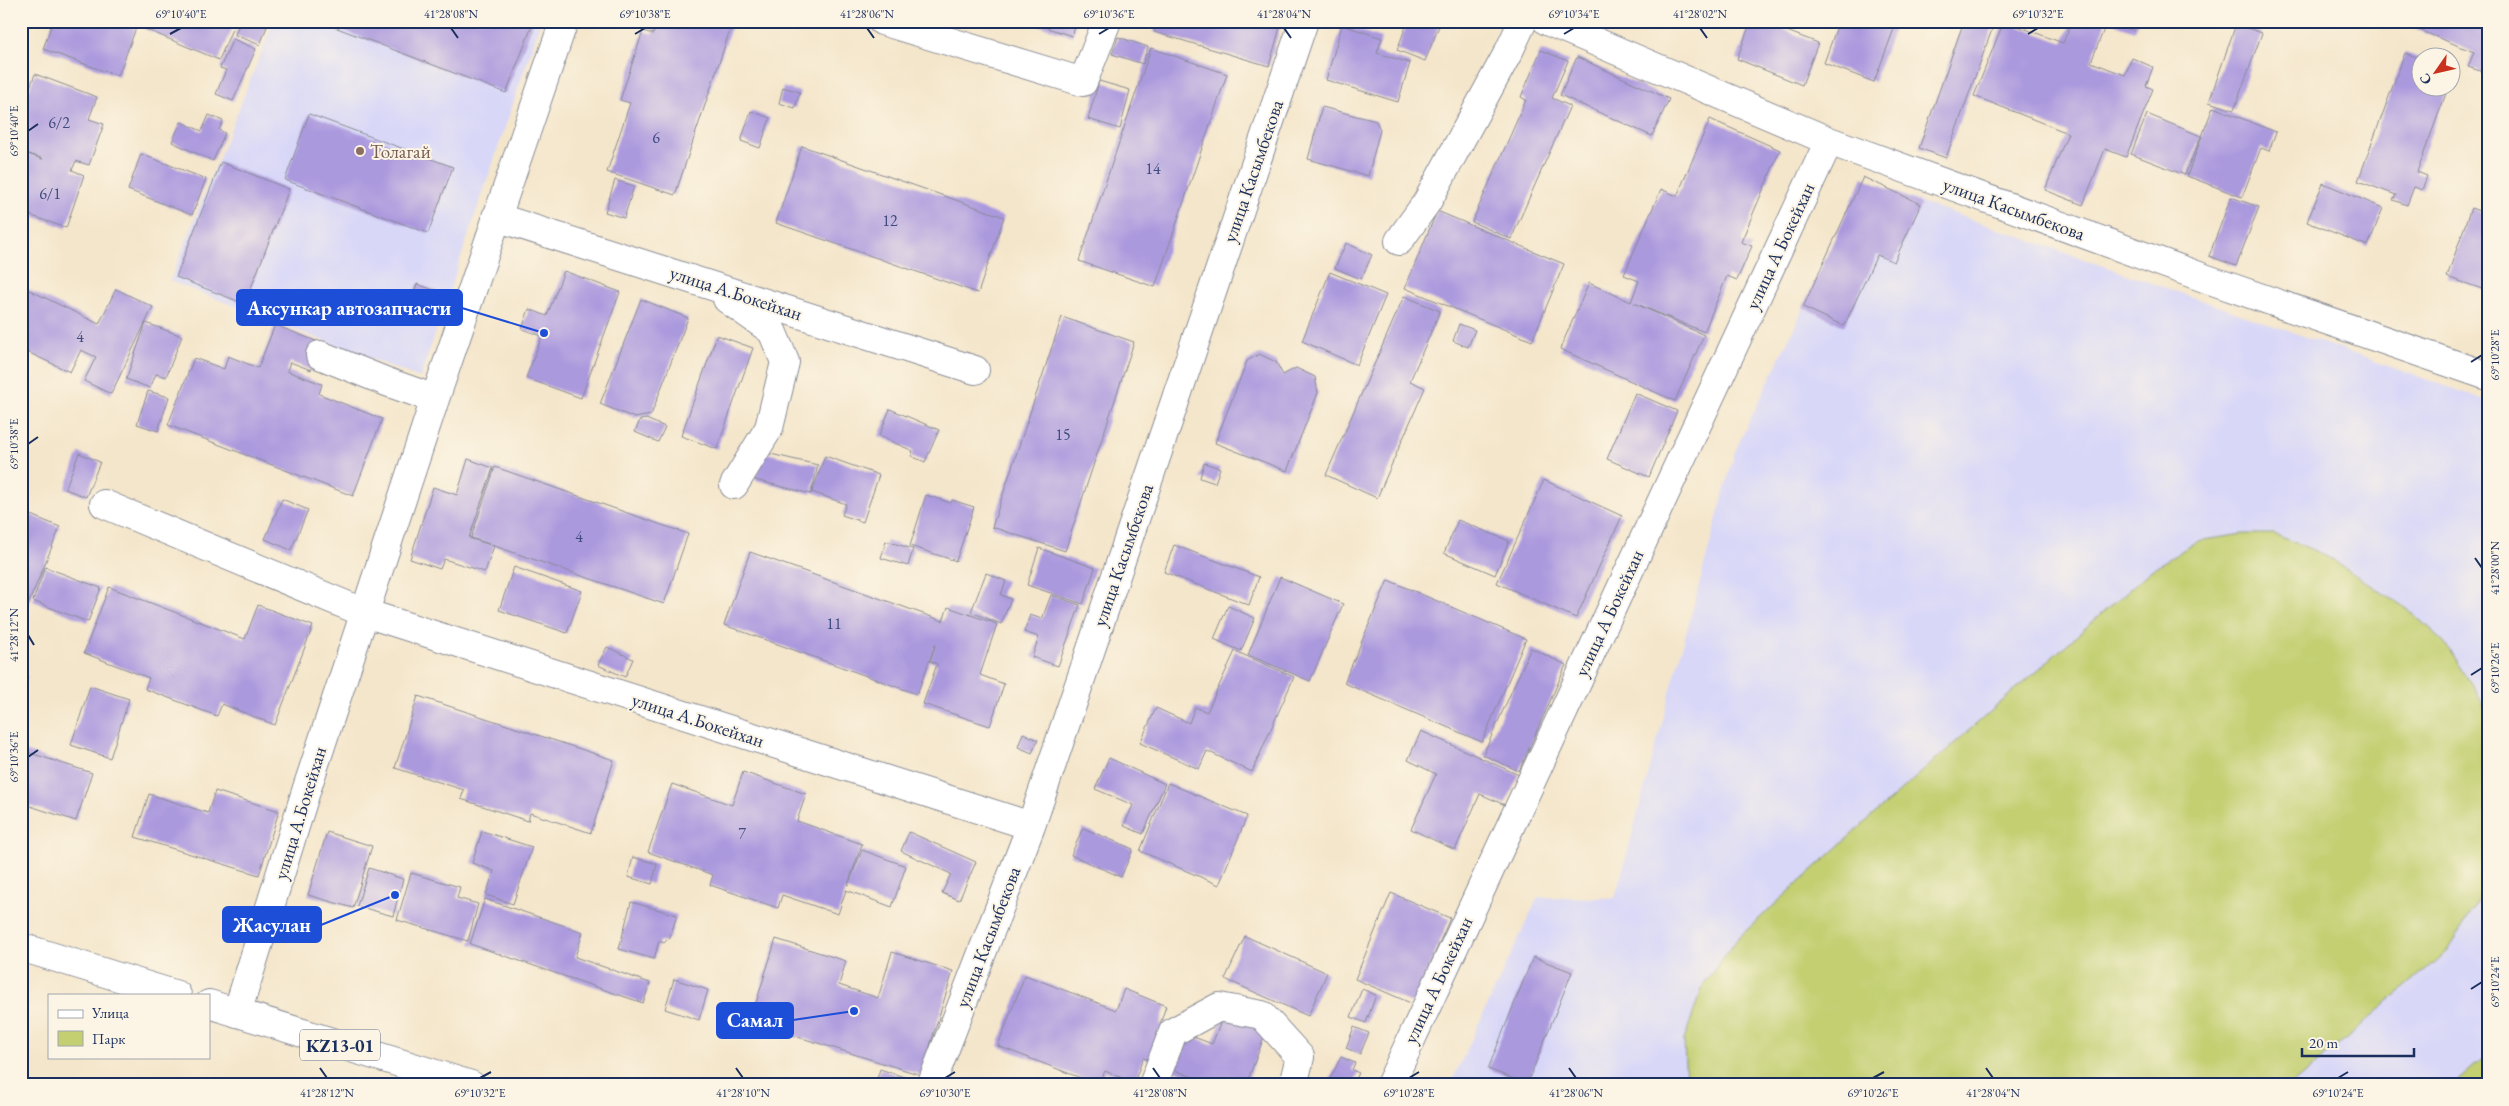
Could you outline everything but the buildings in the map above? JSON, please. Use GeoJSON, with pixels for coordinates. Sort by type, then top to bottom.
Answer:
{"type":"FeatureCollection","features":[{"type":"Feature","properties":{"kind":"main road","name":"улица А.Бокейхан"},"geometry":{"type":"LineString","coordinates":[[237,1013],[364,613],[496,217],[564,21]]}},
{"type":"Feature","properties":{"kind":"main road"},"geometry":{"type":"LineString","coordinates":[[882,21],[1084,82],[1107,21]]}},
{"type":"Feature","properties":{"kind":"main road","name":"улица Касымбекова"},"geometry":{"type":"LineString","coordinates":[[931,1085],[1030,826],[1304,21]]}},
{"type":"Feature","properties":{"kind":"main road"},"geometry":{"type":"LineString","coordinates":[[1399,241],[1427,202],[1509,51],[1523,21]]}},
{"type":"Feature","properties":{"kind":"main road","name":"улица Касымбекова"},"geometry":{"type":"LineString","coordinates":[[1547,21],[1829,141],[2208,279],[2488,376]]}},
{"type":"Feature","properties":{"kind":"main road","name":"улица А Бокейхан"},"geometry":{"type":"LineString","coordinates":[[1390,1085],[1829,141]]}},
{"type":"Feature","properties":{"kind":"main road","name":"улица А.Бокейхан"},"geometry":{"type":"LineString","coordinates":[[496,217],[975,370]]}},
{"type":"Feature","properties":{"kind":"main road"},"geometry":{"type":"LineString","coordinates":[[703,283],[772,331],[785,362],[768,428],[734,484]]}},
{"type":"Feature","properties":{"kind":"main road"},"geometry":{"type":"LineString","coordinates":[[320,355],[435,399]]}},
{"type":"Feature","properties":{"kind":"main road","name":"улица А.Бокейхан"},"geometry":{"type":"LineString","coordinates":[[104,504],[364,613],[1030,826]]}},
{"type":"Feature","properties":{"kind":"main road"},"geometry":{"type":"LineString","coordinates":[[21,947],[174,994]]}},
{"type":"Feature","properties":{"kind":"main road","name":"KZ13-01"},"geometry":{"type":"LineString","coordinates":[[210,1004],[472,1085]]}},
{"type":"Feature","properties":{"kind":"main road"},"geometry":{"type":"LineString","coordinates":[[1153,1085],[1174,1032],[1219,1007],[1262,1015],[1300,1057],[1293,1085]]}},
{"type":"Feature","properties":{"kind":"shaded area","name":"Толагай"},"geometry":{"type":"Polygon","coordinates":[[[274,21],[541,21],[420,378],[170,281],[274,21]]]}},
{"type":"Feature","properties":{"kind":"shaded area"},"geometry":{"type":"Polygon","coordinates":[[[1864,182],[2488,401],[2488,1085],[1450,1085],[1538,897],[1615,898],[1735,451],[1864,182]]]}},
{"type":"Feature","properties":{"kind":"green space"},"geometry":{"type":"Polygon","coordinates":[[[2243,534],[2274,534],[2323,554],[2409,610],[2444,642],[2482,702],[2488,721],[2488,878],[2475,906],[2447,951],[2292,1085],[1686,1085],[1684,1040],[1703,985],[1738,938],[1872,816],[2150,571],[2197,541],[2243,534]]]}},
{"type":"Feature","properties":{"kind":"green space"},"geometry":{"type":"Polygon","coordinates":[[[2488,1054],[2488,1085],[2453,1085],[2488,1054]]]}},
{"type":"Feature","properties":{"kind":"place","name":"Толагай"},"geometry":{"type":"Point","coordinates":[360,151]}},
{"type":"Feature","properties":{"kind":"place","name":"Аксункар автозапчасти"},"geometry":{"type":"Point","coordinates":[544,333]}},
{"type":"Feature","properties":{"kind":"place","name":"Жасулан"},"geometry":{"type":"Point","coordinates":[395,895]}},
{"type":"Feature","properties":{"kind":"place","name":"Самал"},"geometry":{"type":"Point","coordinates":[854,1011]}}]}
